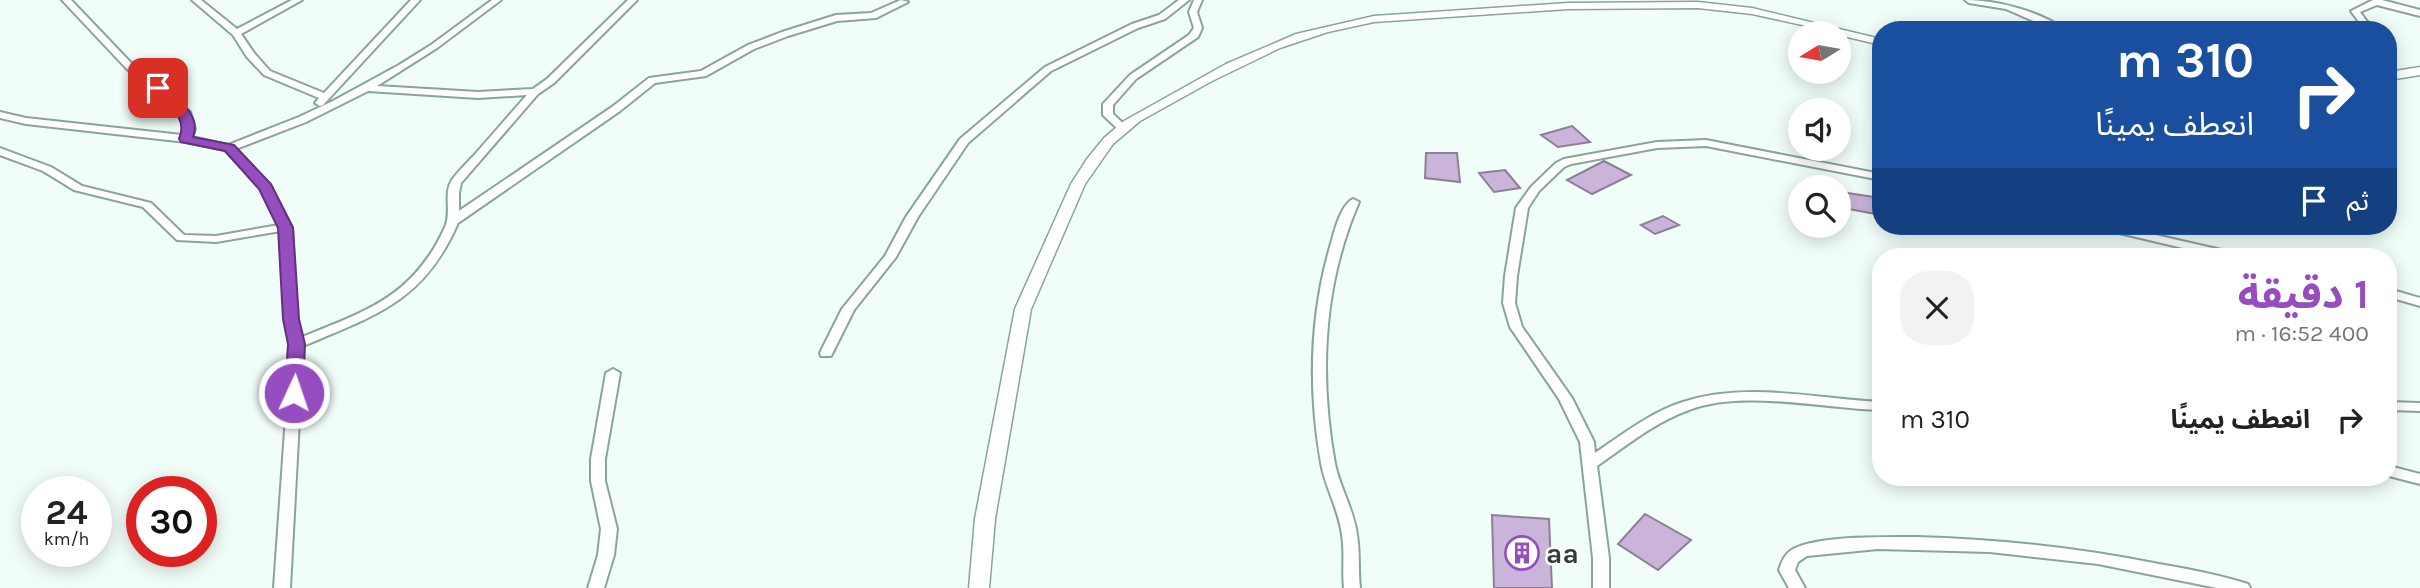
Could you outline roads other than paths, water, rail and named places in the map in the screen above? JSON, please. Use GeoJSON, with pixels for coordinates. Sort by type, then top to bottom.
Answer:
{"type":"FeatureCollection","features":[{"type":"Feature","properties":{"kind":"main road"},"geometry":{"type":"LineString","coordinates":[[979,588],[985,519],[1023,309],[1078,184],[1100,151],[1123,128],[1159,104],[1220,71],[1288,40],[1350,22],[1526,8],[1699,5],[1752,11],[1872,41]]}},
{"type":"Feature","properties":{"kind":"main road"},"geometry":{"type":"LineString","coordinates":[[2397,75],[2420,71]]}},
{"type":"Feature","properties":{"kind":"street"},"geometry":{"type":"LineString","coordinates":[[66,0],[129,65],[186,114],[190,130],[186,139]]}},
{"type":"Feature","properties":{"kind":"street"},"geometry":{"type":"LineString","coordinates":[[196,0],[236,33],[250,55],[267,73],[325,97]]}},
{"type":"Feature","properties":{"kind":"street"},"geometry":{"type":"LineString","coordinates":[[236,33],[298,0]]}},
{"type":"Feature","properties":{"kind":"street"},"geometry":{"type":"LineString","coordinates":[[307,116],[416,0]]}},
{"type":"Feature","properties":{"kind":"street"},"geometry":{"type":"LineString","coordinates":[[0,115],[26,121],[186,139],[229,148],[366,88],[446,40],[497,0]]}},
{"type":"Feature","properties":{"kind":"street"},"geometry":{"type":"LineString","coordinates":[[453,221],[451,199],[456,182],[475,158],[535,92],[552,82],[563,66],[591,44],[633,0]]}},
{"type":"Feature","properties":{"kind":"street"},"geometry":{"type":"LineString","coordinates":[[826,353],[848,309],[890,257],[912,217],[964,141],[1048,69],[1135,26],[1162,17],[1185,0]]}},
{"type":"Feature","properties":{"kind":"street"},"geometry":{"type":"LineString","coordinates":[[1123,128],[1108,115],[1108,104],[1133,77],[1193,37],[1198,28],[1193,12],[1198,0]]}},
{"type":"Feature","properties":{"kind":"street"},"geometry":{"type":"LineString","coordinates":[[1969,0],[2008,7],[2041,21]]}},
{"type":"Feature","properties":{"kind":"street"},"geometry":{"type":"LineString","coordinates":[[2363,21],[2355,10],[2377,1],[2420,13]]}},
{"type":"Feature","properties":{"kind":"street"},"geometry":{"type":"LineString","coordinates":[[296,344],[382,308],[405,293],[421,276],[453,221],[616,109],[652,80],[703,74],[751,47],[785,34],[836,18],[873,16],[904,2]]}},
{"type":"Feature","properties":{"kind":"street"},"geometry":{"type":"LineString","coordinates":[[366,88],[478,95],[535,92]]}},
{"type":"Feature","properties":{"kind":"street"},"geometry":{"type":"LineString","coordinates":[[1601,588],[1601,558],[1587,442],[1554,380],[1516,327],[1509,303],[1522,208],[1546,179],[1568,161],[1641,147],[1691,142],[1723,144],[1872,175]]}},
{"type":"Feature","properties":{"kind":"street"},"geometry":{"type":"LineString","coordinates":[[229,148],[266,187],[286,228],[291,319],[296,344],[282,588]]}},
{"type":"Feature","properties":{"kind":"street"},"geometry":{"type":"LineString","coordinates":[[0,151],[47,169],[78,188],[147,205],[181,238],[216,239],[286,228]]}},
{"type":"Feature","properties":{"kind":"street"},"geometry":{"type":"LineString","coordinates":[[1352,588],[1349,532],[1328,462],[1319,356],[1332,257],[1339,231],[1353,202]]}},
{"type":"Feature","properties":{"kind":"street"},"geometry":{"type":"LineString","coordinates":[[2141,235],[2196,248]]}},
{"type":"Feature","properties":{"kind":"street"},"geometry":{"type":"LineString","coordinates":[[2397,295],[2420,302]]}},
{"type":"Feature","properties":{"kind":"street"},"geometry":{"type":"LineString","coordinates":[[596,588],[606,555],[609,529],[598,481],[598,459],[613,373]]}},
{"type":"Feature","properties":{"kind":"street"},"geometry":{"type":"LineString","coordinates":[[1590,464],[1654,421],[1686,405],[1708,400],[1741,398],[1872,405]]}},
{"type":"Feature","properties":{"kind":"street"},"geometry":{"type":"LineString","coordinates":[[2397,406],[2420,407]]}},
{"type":"Feature","properties":{"kind":"street"},"geometry":{"type":"LineString","coordinates":[[2397,473],[2420,479]]}},
{"type":"Feature","properties":{"kind":"street"},"geometry":{"type":"LineString","coordinates":[[1797,588],[1787,570],[1788,562],[1794,555],[1804,551],[1907,542],[2083,554],[2242,588]]}},
{"type":"Feature","properties":{"kind":"place","name":"aa"},"geometry":{"type":"Point","coordinates":[1522,553]}}]}
